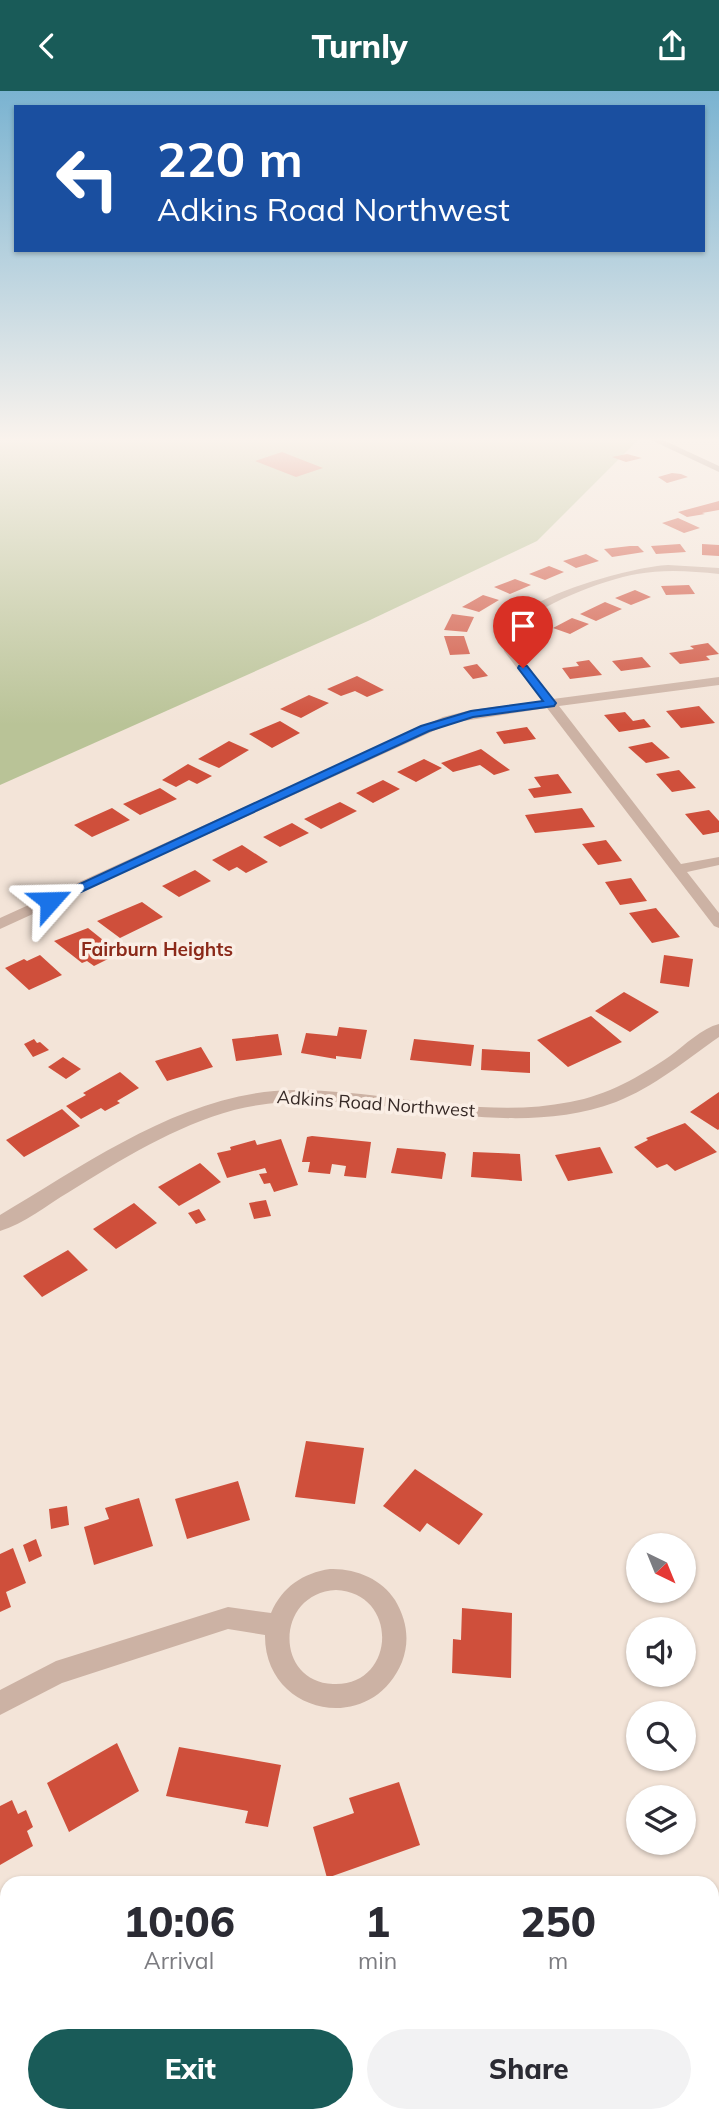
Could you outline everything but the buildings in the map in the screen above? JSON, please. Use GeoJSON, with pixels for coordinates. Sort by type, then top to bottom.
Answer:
{"type":"FeatureCollection","features":[{"type":"Feature","properties":{"kind":"street"},"geometry":{"type":"LineString","coordinates":[[719,571],[673,568],[636,571],[609,578],[516,621],[509,629],[506,640],[510,651],[719,923]]}},
{"type":"Feature","properties":{"kind":"street"},"geometry":{"type":"LineString","coordinates":[[0,924],[425,728],[471,714],[719,681]]}},
{"type":"Feature","properties":{"kind":"street"},"geometry":{"type":"LineString","coordinates":[[678,869],[719,861]]}},
{"type":"Feature","properties":{"kind":"street","name":"Adkins Road Northwest"},"geometry":{"type":"LineString","coordinates":[[0,1224],[168,1128],[229,1104],[268,1097],[308,1096],[522,1114],[562,1111],[600,1102],[642,1082],[719,1029]]}},
{"type":"Feature","properties":{"kind":"street"},"geometry":{"type":"LineString","coordinates":[[350,1581],[367,1588],[381,1599],[392,1613],[397,1631],[395,1651],[387,1669],[372,1683],[353,1693],[331,1695],[311,1691],[293,1679],[281,1664],[276,1644],[277,1625],[285,1608],[297,1594],[322,1583],[350,1581]]}},
{"type":"Feature","properties":{"kind":"street"},"geometry":{"type":"LineString","coordinates":[[0,1703],[56,1673],[228,1618],[277,1625]]}},
{"type":"Feature","properties":{"kind":"green space"},"geometry":{"type":"Polygon","coordinates":[[[0,535],[543,535],[537,541],[368,621],[0,785],[0,535]]]}},
{"type":"Feature","properties":{"kind":"district","name":"Fairburn Heights"},"geometry":{"type":"Point","coordinates":[157,949]}},
{"type":"Feature","properties":{"kind":"route"},"geometry":{"type":"LineString","coordinates":[[50,901],[425,728],[471,714],[550,703],[523,668]]}}]}
